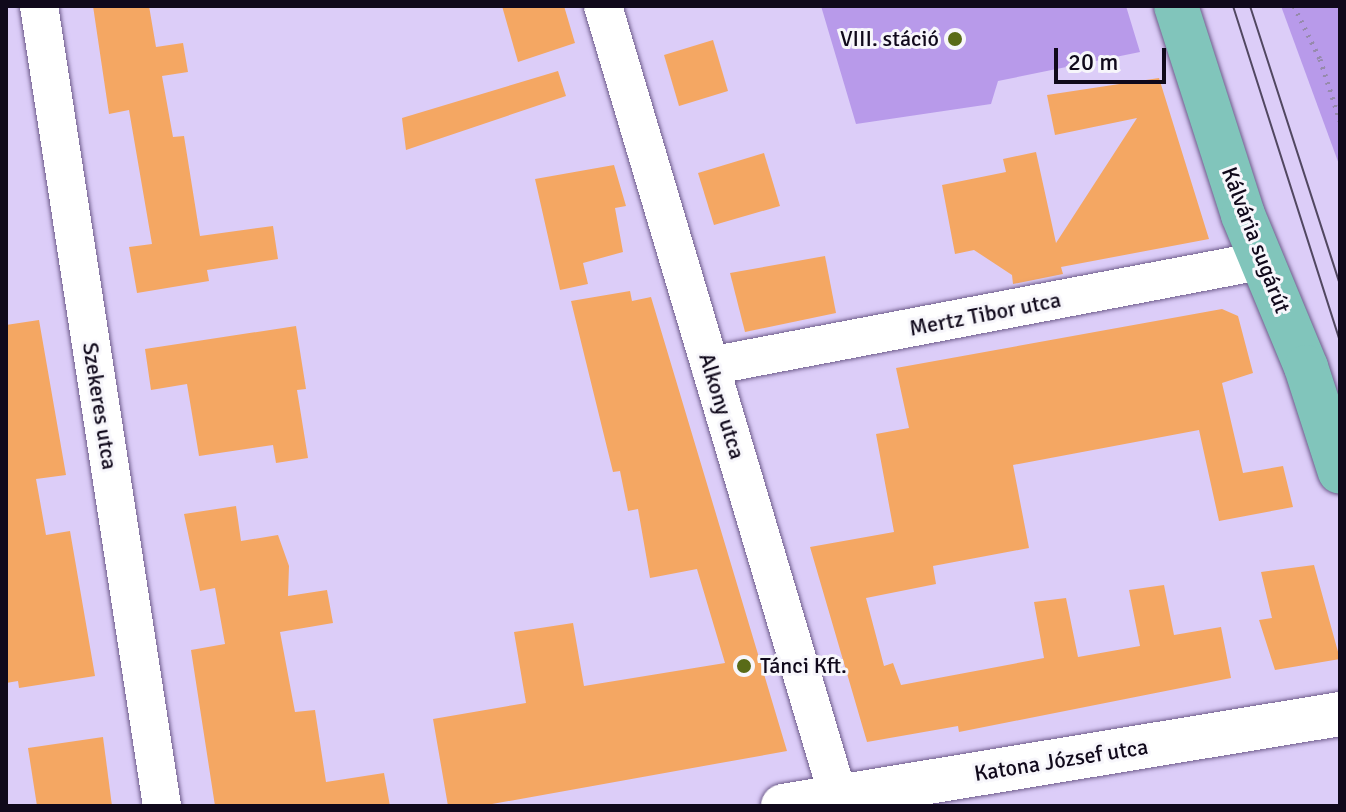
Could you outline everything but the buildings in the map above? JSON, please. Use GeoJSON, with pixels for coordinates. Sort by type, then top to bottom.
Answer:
{"type":"FeatureCollection","features":[{"type":"Feature","properties":{"kind":"main road","name":"Kálvária sugárút"},"geometry":{"type":"LineString","coordinates":[[1176,6],[1260,261],[1306,367],[1340,472]]}},
{"type":"Feature","properties":{"kind":"street","name":"Szekeres utca"},"geometry":{"type":"LineString","coordinates":[[39,6],[162,806]]}},
{"type":"Feature","properties":{"kind":"street","name":"Alkony utca"},"geometry":{"type":"LineString","coordinates":[[603,6],[840,801]]}},
{"type":"Feature","properties":{"kind":"street","name":"Mertz Tibor utca"},"geometry":{"type":"LineString","coordinates":[[710,366],[1260,261]]}},
{"type":"Feature","properties":{"kind":"street","name":"Katona József utca"},"geometry":{"type":"LineString","coordinates":[[783,806],[840,801],[1340,714]]}},
{"type":"Feature","properties":{"kind":"path"},"geometry":{"type":"LineString","coordinates":[[1294,6],[1320,59],[1340,121]]}},
{"type":"Feature","properties":{"kind":"shaded area"},"geometry":{"type":"Polygon","coordinates":[[[821,6],[1126,6],[1140,52],[998,81],[991,104],[856,124],[821,6]]]}},
{"type":"Feature","properties":{"kind":"shaded area"},"geometry":{"type":"Polygon","coordinates":[[[1281,6],[1340,6],[1340,167],[1281,6]]]}},
{"type":"Feature","properties":{"kind":"tram line"},"geometry":{"type":"LineString","coordinates":[[1233,6],[1340,341]]}},
{"type":"Feature","properties":{"kind":"tram line"},"geometry":{"type":"LineString","coordinates":[[1250,6],[1340,284]]}},
{"type":"Feature","properties":{"kind":"place","name":"VIII. stáció"},"geometry":{"type":"Point","coordinates":[955,39]}},
{"type":"Feature","properties":{"kind":"place","name":"Tánci Kft."},"geometry":{"type":"Point","coordinates":[744,666]}}]}
